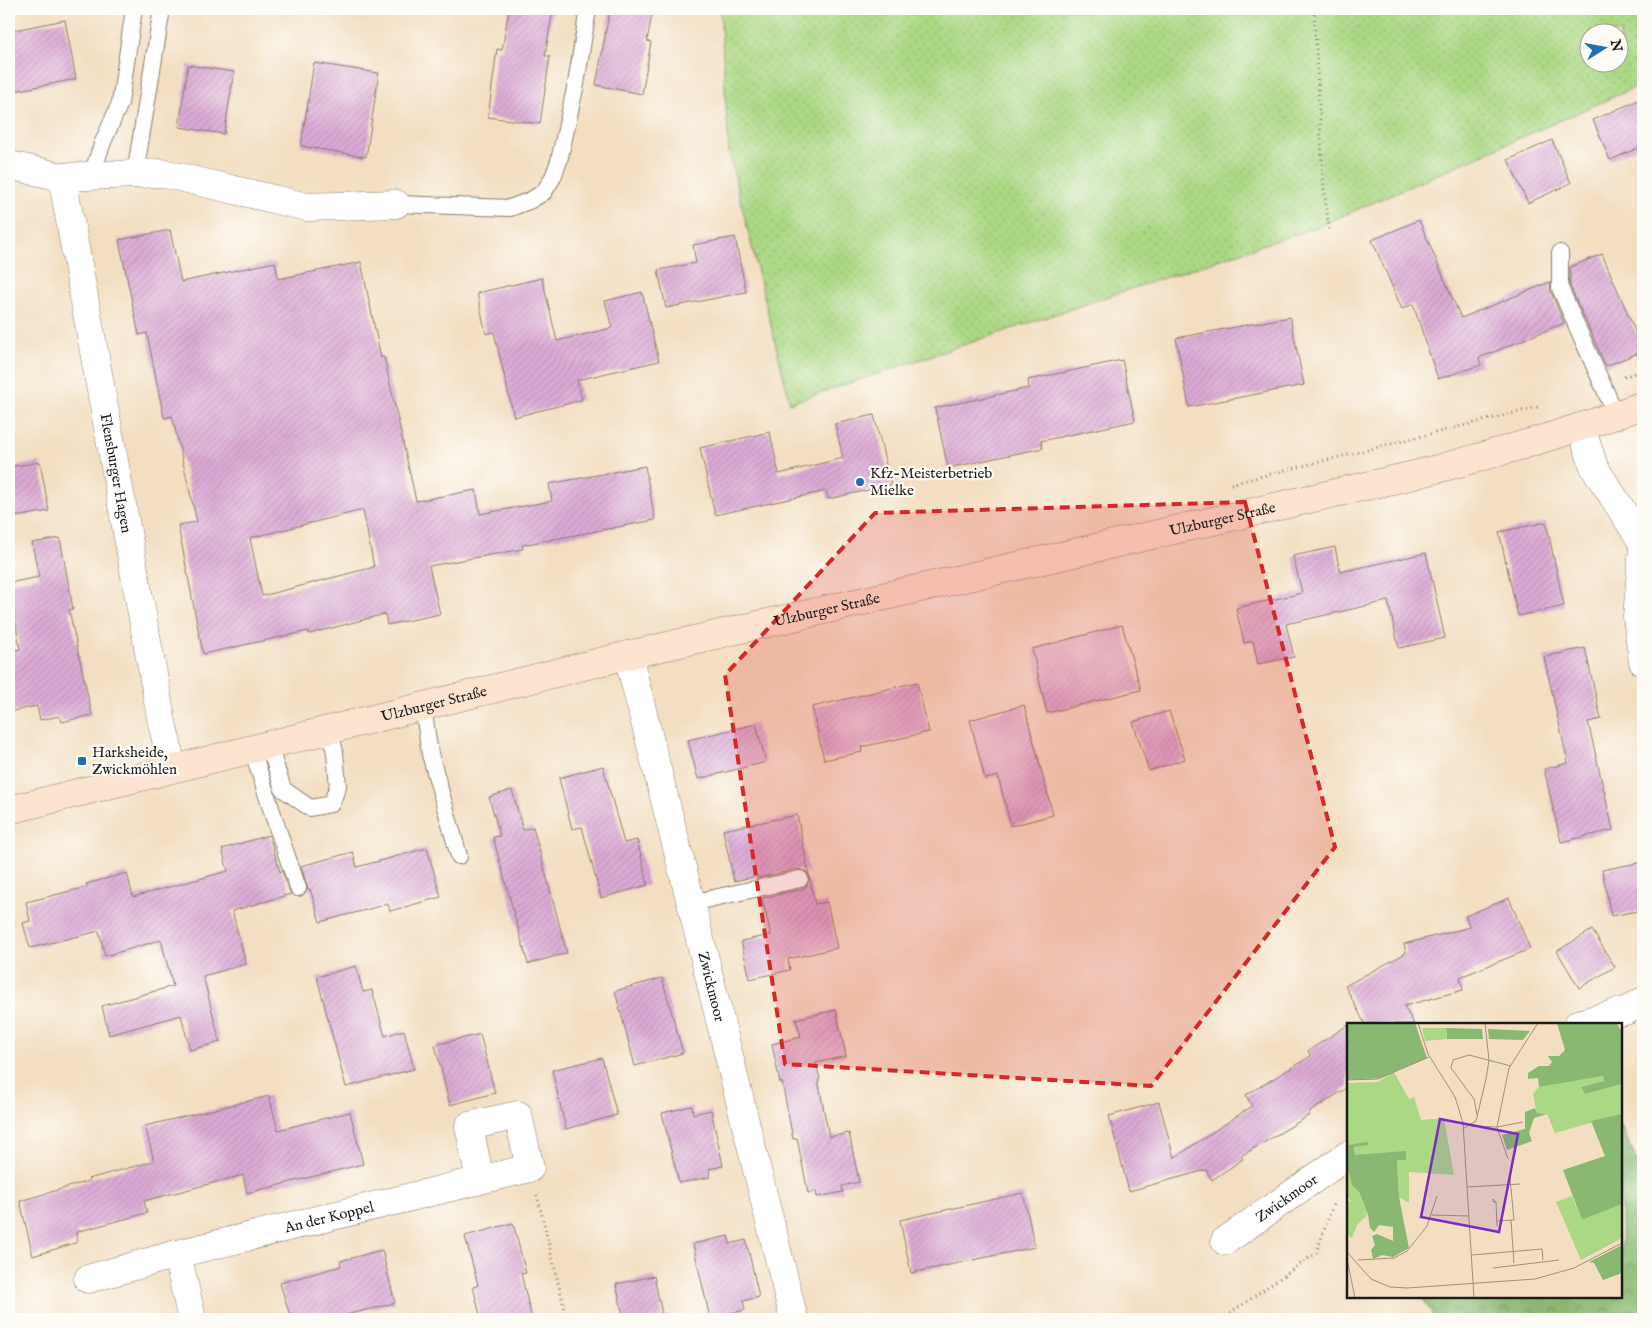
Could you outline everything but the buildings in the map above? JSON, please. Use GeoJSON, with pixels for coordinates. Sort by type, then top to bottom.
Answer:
{"type":"FeatureCollection","features":[{"type":"Feature","properties":{"kind":"main road","name":"Ulzburger Straße"},"geometry":{"type":"LineString","coordinates":[[9,810],[628,655],[1414,475],[1581,427],[1643,405]]}},
{"type":"Feature","properties":{"kind":"street"},"geometry":{"type":"LineString","coordinates":[[9,165],[62,177],[162,172],[307,207],[396,204]]}},
{"type":"Feature","properties":{"kind":"street","name":"Flensburger Hagen"},"geometry":{"type":"LineString","coordinates":[[62,177],[171,769]]}},
{"type":"Feature","properties":{"kind":"street"},"geometry":{"type":"LineString","coordinates":[[1581,427],[1594,467],[1643,543]]}},
{"type":"Feature","properties":{"kind":"street"},"geometry":{"type":"LineString","coordinates":[[1643,548],[1637,616],[1643,662]]}},
{"type":"Feature","properties":{"kind":"street","name":"Zwickmoor"},"geometry":{"type":"LineString","coordinates":[[628,655],[794,1319]]}},
{"type":"Feature","properties":{"kind":"street"},"geometry":{"type":"LineString","coordinates":[[1582,1023],[1628,1010],[1643,1001]]}},
{"type":"Feature","properties":{"kind":"street"},"geometry":{"type":"LineString","coordinates":[[480,1180],[469,1126],[518,1115],[530,1168]]}},
{"type":"Feature","properties":{"kind":"street","name":"Zwickmoor"},"geometry":{"type":"LineString","coordinates":[[1225,1241],[1347,1156]]}},
{"type":"Feature","properties":{"kind":"street","name":"An der Koppel"},"geometry":{"type":"LineString","coordinates":[[88,1279],[177,1254],[530,1168]]}},
{"type":"Feature","properties":{"kind":"street"},"geometry":{"type":"LineString","coordinates":[[177,1254],[192,1319]]}},
{"type":"Feature","properties":{"kind":"lane"},"geometry":{"type":"LineString","coordinates":[[91,176],[120,103],[134,9]]}},
{"type":"Feature","properties":{"kind":"lane"},"geometry":{"type":"LineString","coordinates":[[135,174],[162,9]]}},
{"type":"Feature","properties":{"kind":"lane"},"geometry":{"type":"LineString","coordinates":[[396,204],[510,208],[532,200],[544,192],[553,177],[559,161],[576,84],[588,9]]}},
{"type":"Feature","properties":{"kind":"lane"},"geometry":{"type":"LineString","coordinates":[[1560,253],[1560,288],[1616,415]]}},
{"type":"Feature","properties":{"kind":"lane"},"geometry":{"type":"LineString","coordinates":[[423,706],[430,754],[459,856]]}},
{"type":"Feature","properties":{"kind":"lane"},"geometry":{"type":"LineString","coordinates":[[261,747],[283,790],[310,808],[331,804],[338,786],[336,754],[330,729]]}},
{"type":"Feature","properties":{"kind":"lane"},"geometry":{"type":"LineString","coordinates":[[261,747],[278,830],[298,888]]}},
{"type":"Feature","properties":{"kind":"lane"},"geometry":{"type":"LineString","coordinates":[[691,903],[800,879]]}},
{"type":"Feature","properties":{"kind":"path"},"geometry":{"type":"LineString","coordinates":[[1314,9],[1323,178],[1329,230]]}},
{"type":"Feature","properties":{"kind":"path"},"geometry":{"type":"LineString","coordinates":[[530,1168],[567,1319]]}},
{"type":"Feature","properties":{"kind":"path"},"geometry":{"type":"LineString","coordinates":[[1222,1319],[1316,1254],[1337,1193]]}},
{"type":"Feature","properties":{"kind":"highlighted area"},"geometry":{"type":"Polygon","coordinates":[[[1245,502],[1335,847],[1151,1086],[785,1064],[725,675],[875,513],[1245,502]]]}},
{"type":"Feature","properties":{"kind":"green space"},"geometry":{"type":"Polygon","coordinates":[[[720,9],[1643,9],[1643,84],[1322,225],[790,403],[729,153],[720,9]]]}},
{"type":"Feature","properties":{"kind":"green space"},"geometry":{"type":"Polygon","coordinates":[[[1622,1128],[1643,1174],[1643,1319],[1435,1319],[1423,1298],[1622,1298],[1622,1128]]]}},
{"type":"Feature","properties":{"kind":"place","name":"Kfz-Meisterbetrieb Mielke"},"geometry":{"type":"Point","coordinates":[860,482]}},
{"type":"Feature","properties":{"kind":"place","name":"Harksheide, Zwickmöhlen"},"geometry":{"type":"Point","coordinates":[82,761]}}]}
